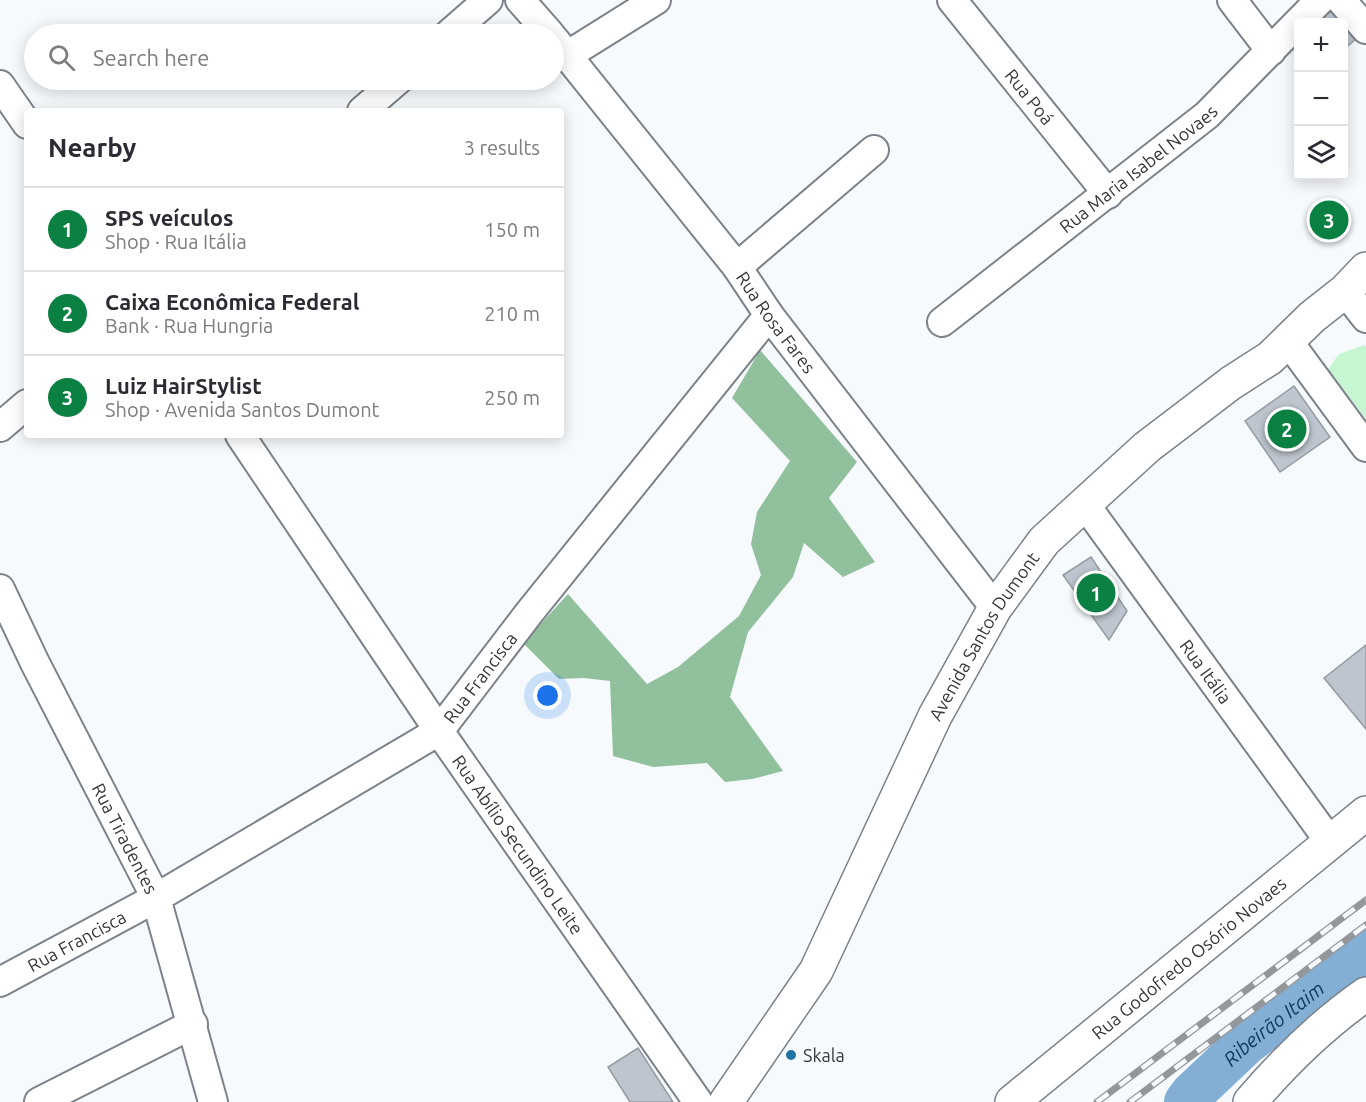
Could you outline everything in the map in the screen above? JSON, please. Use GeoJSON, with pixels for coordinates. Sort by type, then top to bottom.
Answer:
{"type":"FeatureCollection","features":[{"type":"Feature","properties":{"kind":"main road","name":"Avenida Santos Dumont"},"geometry":{"type":"LineString","coordinates":[[726,1102],[816,971],[935,716],[996,608],[1044,541],[1148,447],[1231,384],[1270,358],[1312,317],[1356,280]]}},
{"type":"Feature","properties":{"kind":"main road","name":"Rua Godofredo Osório Novaes"},"geometry":{"type":"LineString","coordinates":[[1012,1102],[1366,813]]}},
{"type":"Feature","properties":{"kind":"main road"},"geometry":{"type":"LineString","coordinates":[[1250,1102],[1276,1071],[1366,994]]}},
{"type":"Feature","properties":{"kind":"street"},"geometry":{"type":"LineString","coordinates":[[460,24],[488,0]]}},
{"type":"Feature","properties":{"kind":"street","name":"Rua Rosa Fares"},"geometry":{"type":"LineString","coordinates":[[520,0],[541,24]]}},
{"type":"Feature","properties":{"kind":"street"},"geometry":{"type":"LineString","coordinates":[[564,40],[656,0]]}},
{"type":"Feature","properties":{"kind":"street","name":"Rua Poá"},"geometry":{"type":"LineString","coordinates":[[952,0],[1108,194]]}},
{"type":"Feature","properties":{"kind":"street"},"geometry":{"type":"LineString","coordinates":[[1232,0],[1270,51]]}},
{"type":"Feature","properties":{"kind":"street","name":"Rua Maria Isabel Novaes"},"geometry":{"type":"LineString","coordinates":[[942,322],[1207,115],[1320,0]]}},
{"type":"Feature","properties":{"kind":"street"},"geometry":{"type":"LineString","coordinates":[[1341,0],[1366,29]]}},
{"type":"Feature","properties":{"kind":"street","name":"Rua Rosa Fares"},"geometry":{"type":"LineString","coordinates":[[564,52],[737,267],[769,315],[996,608]]}},
{"type":"Feature","properties":{"kind":"street"},"geometry":{"type":"LineString","coordinates":[[0,86],[24,120]]}},
{"type":"Feature","properties":{"kind":"street"},"geometry":{"type":"LineString","coordinates":[[365,108],[386,90]]}},
{"type":"Feature","properties":{"kind":"street"},"geometry":{"type":"LineString","coordinates":[[737,267],[874,150]]}},
{"type":"Feature","properties":{"kind":"street"},"geometry":{"type":"LineString","coordinates":[[1356,280],[1366,318]]}},
{"type":"Feature","properties":{"kind":"street","name":"Rua Francisca"},"geometry":{"type":"LineString","coordinates":[[0,982],[156,898],[439,731],[529,613],[769,315]]}},
{"type":"Feature","properties":{"kind":"street"},"geometry":{"type":"LineString","coordinates":[[1288,341],[1366,447]]}},
{"type":"Feature","properties":{"kind":"street"},"geometry":{"type":"LineString","coordinates":[[0,427],[24,407]]}},
{"type":"Feature","properties":{"kind":"street","name":"Rua Abílio Secundino Leite"},"geometry":{"type":"LineString","coordinates":[[242,438],[439,731],[698,1102]]}},
{"type":"Feature","properties":{"kind":"street","name":"Rua Itália"},"geometry":{"type":"LineString","coordinates":[[1084,503],[1330,842]]}},
{"type":"Feature","properties":{"kind":"street","name":"Rua Tiradentes"},"geometry":{"type":"LineString","coordinates":[[0,589],[35,663],[156,898],[213,1102]]}},
{"type":"Feature","properties":{"kind":"street"},"geometry":{"type":"LineString","coordinates":[[39,1102],[193,1024]]}},
{"type":"Feature","properties":{"kind":"green space"},"geometry":{"type":"Polygon","coordinates":[[[1364,345],[1366,347],[1366,419],[1328,369],[1339,354],[1364,345]]]}},
{"type":"Feature","properties":{"kind":"green space"},"geometry":{"type":"Polygon","coordinates":[[[760,350],[857,462],[829,498],[875,562],[843,577],[804,543],[793,577],[748,632],[730,697],[783,771],[752,779],[725,782],[707,763],[653,767],[613,756],[610,681],[584,678],[559,679],[523,643],[568,594],[647,684],[678,667],[739,616],[761,575],[751,544],[757,512],[790,461],[732,398],[760,350]]]}},
{"type":"Feature","properties":{"kind":"building"},"geometry":{"type":"Polygon","coordinates":[[[1327,7],[1337,18],[1316,18],[1327,7]]]}},
{"type":"Feature","properties":{"kind":"building"},"geometry":{"type":"Polygon","coordinates":[[[1348,31],[1355,40],[1348,46],[1348,31]]]}},
{"type":"Feature","properties":{"kind":"building"},"geometry":{"type":"Polygon","coordinates":[[[1294,386],[1330,437],[1280,472],[1245,421],[1294,386]]]}},
{"type":"Feature","properties":{"kind":"building"},"geometry":{"type":"Polygon","coordinates":[[[1091,557],[1127,611],[1109,640],[1063,575],[1091,557]]]}},
{"type":"Feature","properties":{"kind":"building"},"geometry":{"type":"Polygon","coordinates":[[[1366,645],[1366,729],[1324,678],[1366,645]]]}},
{"type":"Feature","properties":{"kind":"building"},"geometry":{"type":"Polygon","coordinates":[[[638,1048],[673,1102],[630,1102],[608,1067],[638,1048]]]}},
{"type":"Feature","properties":{"kind":"waterway","name":"Ribeirão Itaim"},"geometry":{"type":"LineString","coordinates":[[1186,1102],[1245,1044],[1366,950]]}},
{"type":"Feature","properties":{"kind":"railway"},"geometry":{"type":"LineString","coordinates":[[1097,1102],[1366,900]]}},
{"type":"Feature","properties":{"kind":"railway"},"geometry":{"type":"LineString","coordinates":[[1130,1102],[1366,925]]}},
{"type":"Feature","properties":{"kind":"place","name":"Luiz HairStylist"},"geometry":{"type":"Point","coordinates":[1329,220]}},
{"type":"Feature","properties":{"kind":"place","name":"Caixa Econômica Federal"},"geometry":{"type":"Point","coordinates":[1287,429]}},
{"type":"Feature","properties":{"kind":"place","name":"SPS veículos"},"geometry":{"type":"Point","coordinates":[1096,593]}},
{"type":"Feature","properties":{"kind":"place","name":"Skala"},"geometry":{"type":"Point","coordinates":[791,1055]}}]}
